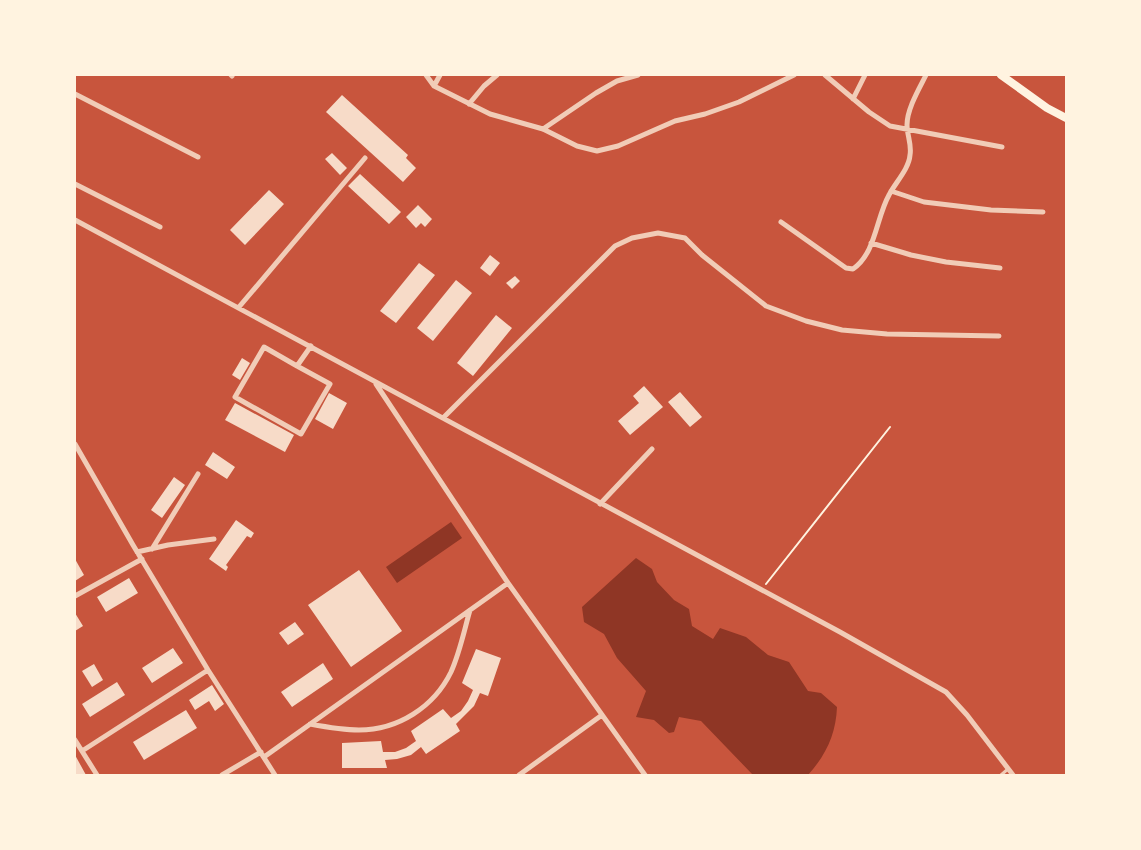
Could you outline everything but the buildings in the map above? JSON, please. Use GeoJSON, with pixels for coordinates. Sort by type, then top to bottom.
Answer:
{"type":"FeatureCollection","features":[{"type":"Feature","properties":{"kind":"main road"},"geometry":{"type":"LineString","coordinates":[[1001,75],[1047,108],[1066,118]]}},
{"type":"Feature","properties":{"kind":"street"},"geometry":{"type":"LineString","coordinates":[[426,75],[434,86],[490,114],[543,129],[577,146],[597,151],[618,146],[675,121],[705,114],[739,102],[794,75]]}},
{"type":"Feature","properties":{"kind":"street"},"geometry":{"type":"LineString","coordinates":[[434,86],[440,75]]}},
{"type":"Feature","properties":{"kind":"street"},"geometry":{"type":"LineString","coordinates":[[469,104],[484,86],[497,75]]}},
{"type":"Feature","properties":{"kind":"street"},"geometry":{"type":"LineString","coordinates":[[543,129],[596,92],[616,81],[638,75]]}},
{"type":"Feature","properties":{"kind":"street"},"geometry":{"type":"LineString","coordinates":[[825,75],[852,99],[890,126],[1002,147]]}},
{"type":"Feature","properties":{"kind":"street"},"geometry":{"type":"LineString","coordinates":[[852,99],[866,75]]}},
{"type":"Feature","properties":{"kind":"street"},"geometry":{"type":"LineString","coordinates":[[781,222],[846,268],[853,270],[858,266],[871,243],[880,213],[910,156],[909,114],[926,75]]}},
{"type":"Feature","properties":{"kind":"street"},"geometry":{"type":"LineString","coordinates":[[75,94],[198,157]]}},
{"type":"Feature","properties":{"kind":"street"},"geometry":{"type":"LineString","coordinates":[[239,307],[365,158]]}},
{"type":"Feature","properties":{"kind":"street"},"geometry":{"type":"LineString","coordinates":[[75,184],[160,227]]}},
{"type":"Feature","properties":{"kind":"street"},"geometry":{"type":"LineString","coordinates":[[891,192],[924,202],[991,210],[1043,212]]}},
{"type":"Feature","properties":{"kind":"street"},"geometry":{"type":"LineString","coordinates":[[75,220],[762,590],[946,692],[967,714],[1013,775]]}},
{"type":"Feature","properties":{"kind":"street"},"geometry":{"type":"LineString","coordinates":[[443,418],[615,246],[632,238],[658,233],[685,238],[766,306],[806,321],[842,330],[887,334],[999,336]]}},
{"type":"Feature","properties":{"kind":"street"},"geometry":{"type":"LineString","coordinates":[[871,243],[911,255],[946,262],[1000,268]]}},
{"type":"Feature","properties":{"kind":"street"},"geometry":{"type":"LineString","coordinates":[[297,366],[311,346]]}},
{"type":"Feature","properties":{"kind":"street"},"geometry":{"type":"LineString","coordinates":[[264,347],[297,366],[330,384],[301,434],[235,397],[264,347]]}},
{"type":"Feature","properties":{"kind":"street"},"geometry":{"type":"LineString","coordinates":[[376,383],[508,583],[645,775]]}},
{"type":"Feature","properties":{"kind":"street"},"geometry":{"type":"LineString","coordinates":[[75,444],[208,670],[275,775]]}},
{"type":"Feature","properties":{"kind":"street"},"geometry":{"type":"LineString","coordinates":[[600,504],[652,449]]}},
{"type":"Feature","properties":{"kind":"street"},"geometry":{"type":"LineString","coordinates":[[152,549],[198,474]]}},
{"type":"Feature","properties":{"kind":"street"},"geometry":{"type":"LineString","coordinates":[[137,552],[214,539]]}},
{"type":"Feature","properties":{"kind":"street"},"geometry":{"type":"LineString","coordinates":[[75,596],[142,559]]}},
{"type":"Feature","properties":{"kind":"street"},"geometry":{"type":"LineString","coordinates":[[222,775],[262,755],[310,724],[508,583]]}},
{"type":"Feature","properties":{"kind":"street"},"geometry":{"type":"LineString","coordinates":[[310,724],[368,730],[398,722],[422,709],[438,693],[451,673],[470,610]]}},
{"type":"Feature","properties":{"kind":"street"},"geometry":{"type":"LineString","coordinates":[[82,751],[208,670]]}},
{"type":"Feature","properties":{"kind":"street"},"geometry":{"type":"LineString","coordinates":[[519,775],[602,715]]}},
{"type":"Feature","properties":{"kind":"street"},"geometry":{"type":"LineString","coordinates":[[75,740],[97,775]]}},
{"type":"Feature","properties":{"kind":"lane"},"geometry":{"type":"LineString","coordinates":[[1001,775],[1009,769]]}},
{"type":"Feature","properties":{"kind":"path"},"geometry":{"type":"LineString","coordinates":[[762,590],[890,427]]}},
{"type":"Feature","properties":{"kind":"shaded area"},"geometry":{"type":"Polygon","coordinates":[[[451,522],[462,538],[397,583],[386,567],[451,522]]]}},
{"type":"Feature","properties":{"kind":"shaded area"},"geometry":{"type":"Polygon","coordinates":[[[636,558],[652,569],[657,582],[674,600],[689,609],[692,626],[713,639],[720,628],[746,637],[768,655],[789,662],[808,691],[821,693],[837,707],[835,726],[829,744],[820,760],[808,775],[753,775],[701,721],[679,717],[674,732],[669,733],[654,720],[636,717],[646,691],[617,658],[604,634],[584,622],[582,607],[636,558]]]}}]}
